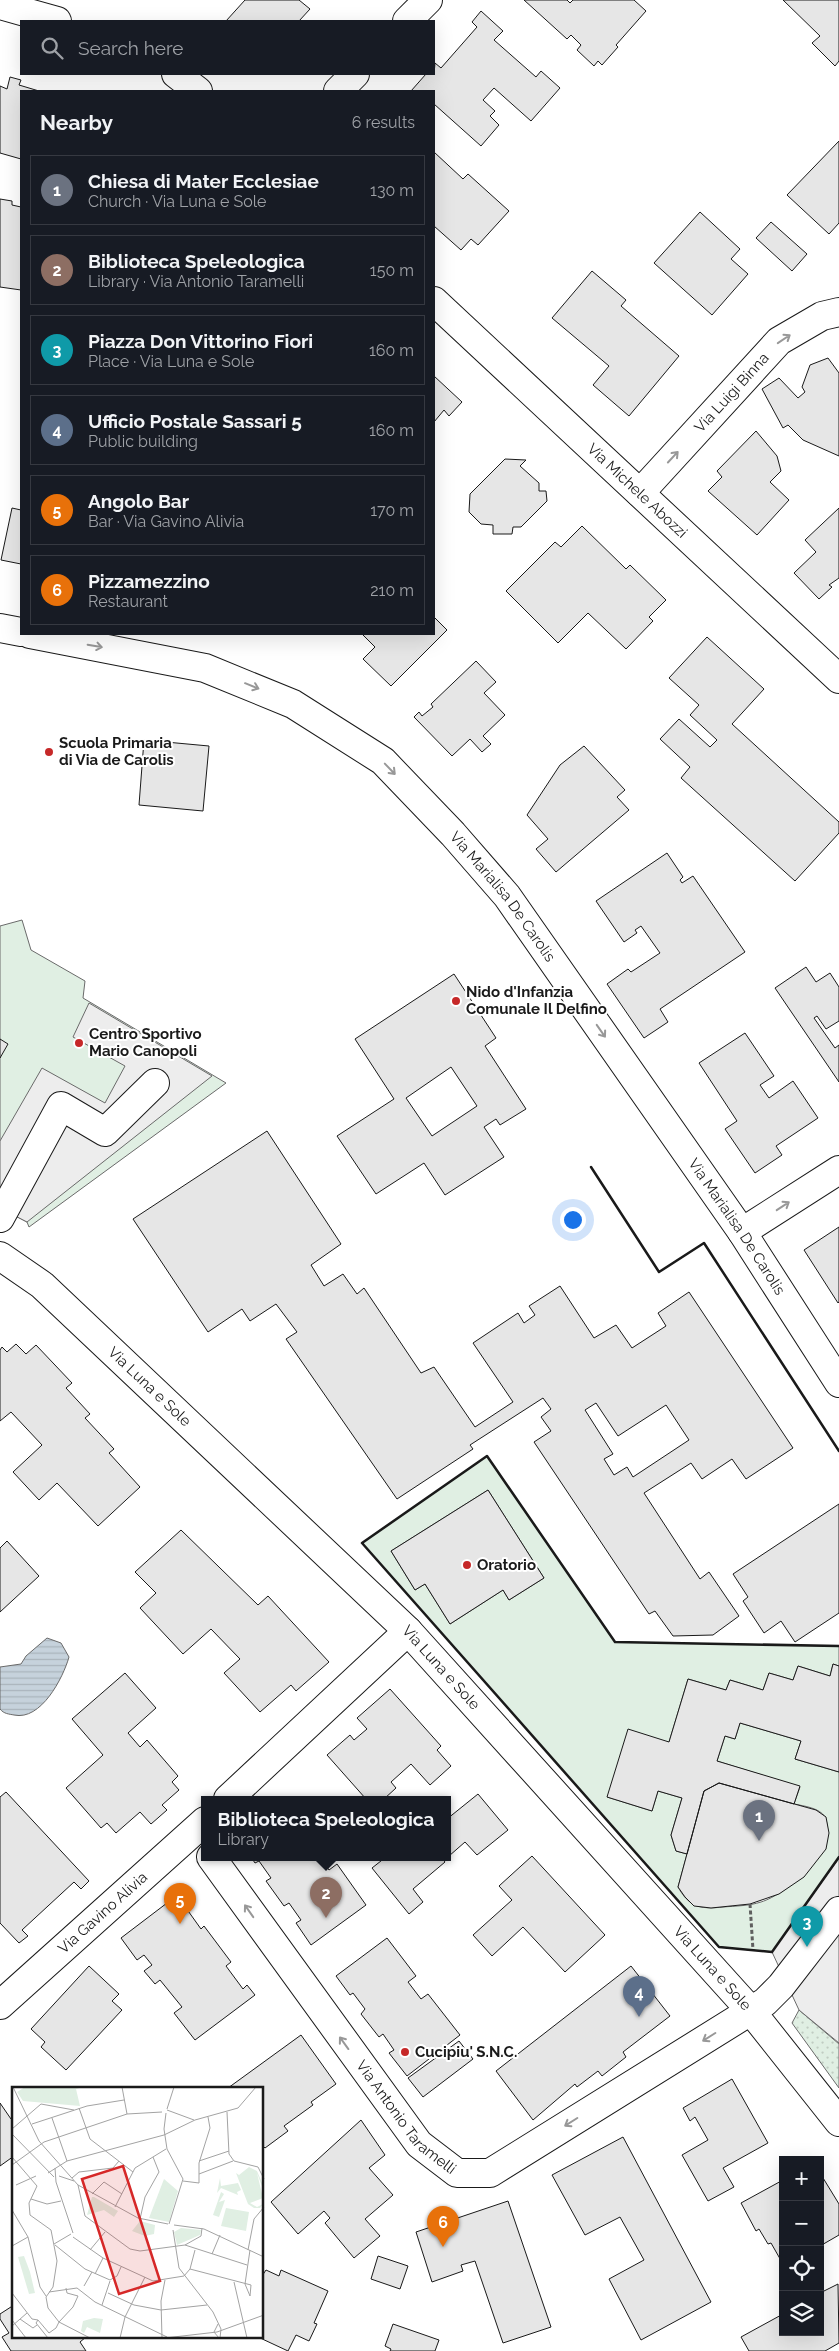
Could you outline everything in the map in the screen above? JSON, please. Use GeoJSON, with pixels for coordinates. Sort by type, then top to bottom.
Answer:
{"type":"FeatureCollection","features":[{"type":"Feature","properties":{"kind":"street"},"geometry":{"type":"LineString","coordinates":[[408,20],[428,0]]}},
{"type":"Feature","properties":{"kind":"street"},"geometry":{"type":"LineString","coordinates":[[0,5],[53,20]]}},
{"type":"Feature","properties":{"kind":"street"},"geometry":{"type":"LineString","coordinates":[[177,75],[197,90]]}},
{"type":"Feature","properties":{"kind":"street"},"geometry":{"type":"LineString","coordinates":[[339,90],[354,75]]}},
{"type":"Feature","properties":{"kind":"street","name":"Via Michele Abozzi"},"geometry":{"type":"LineString","coordinates":[[435,302],[839,679]]}},
{"type":"Feature","properties":{"kind":"street","name":"Via Luigi Binna"},"geometry":{"type":"LineString","coordinates":[[640,493],[779,341],[822,316],[839,312]]}},
{"type":"Feature","properties":{"kind":"street"},"geometry":{"type":"LineString","coordinates":[[0,628],[20,632]]}},
{"type":"Feature","properties":{"kind":"street","name":"Via Marialisa De Carolis"},"geometry":{"type":"LineString","coordinates":[[35,635],[206,668],[293,704],[383,761],[453,834],[507,896],[742,1232],[839,1384]]}},
{"type":"Feature","properties":{"kind":"street"},"geometry":{"type":"LineString","coordinates":[[0,1218],[61,1106],[105,1132],[155,1083]]}},
{"type":"Feature","properties":{"kind":"street"},"geometry":{"type":"LineString","coordinates":[[742,1232],[839,1170]]}},
{"type":"Feature","properties":{"kind":"street","name":"Via Luna e Sole"},"geometry":{"type":"LineString","coordinates":[[1,1258],[42,1285],[408,1631],[751,2011],[839,2122]]}},
{"type":"Feature","properties":{"kind":"street"},"geometry":{"type":"LineString","coordinates":[[231,1796],[408,1631]]}},
{"type":"Feature","properties":{"kind":"street","name":"Via Gavino Alivia"},"geometry":{"type":"LineString","coordinates":[[0,2005],[201,1834]]}},
{"type":"Feature","properties":{"kind":"street","name":"Via Antonio Taramelli"},"geometry":{"type":"LineString","coordinates":[[214,1861],[419,2144],[458,2173],[490,2173],[751,2011],[781,1986],[839,1911]]}},
{"type":"Feature","properties":{"kind":"path"},"geometry":{"type":"LineString","coordinates":[[750,1904],[753,1950]]}},
{"type":"Feature","properties":{"kind":"green space","name":"Centro Sportivo Mario Canopoli"},"geometry":{"type":"Polygon","coordinates":[[[22,920],[31,950],[85,981],[83,998],[226,1083],[29,1227],[27,1222],[0,1208],[0,926],[22,920]]]}},
{"type":"Feature","properties":{"kind":"green space"},"geometry":{"type":"Polygon","coordinates":[[[487,1456],[615,1642],[839,1646],[839,1666],[833,1664],[830,1676],[798,1666],[793,1680],[769,1673],[763,1690],[730,1680],[726,1690],[688,1679],[669,1742],[607,1797],[652,1811],[658,1791],[682,1798],[671,1835],[676,1851],[687,1854],[678,1887],[688,1901],[700,1907],[742,1906],[761,1902],[772,1897],[796,1880],[818,1856],[825,1843],[827,1830],[823,1814],[811,1808],[794,1804],[800,1787],[717,1761],[725,1736],[735,1739],[740,1723],[801,1741],[795,1759],[839,1772],[839,1857],[772,1952],[719,1947],[362,1543],[487,1456]],[[488,1490],[391,1551],[415,1590],[425,1584],[450,1624],[503,1590],[509,1600],[544,1578],[488,1490]]]}},
{"type":"Feature","properties":{"kind":"green space"},"geometry":{"type":"Polygon","coordinates":[[[799,2010],[839,2044],[839,2088],[792,2023],[799,2010]]]}},
{"type":"Feature","properties":{"kind":"shaded area"},"geometry":{"type":"Polygon","coordinates":[[[89,1003],[212,1076],[27,1222],[0,1208],[0,1141],[42,1068],[105,1103],[125,1066],[73,1037],[89,1003]]]}},
{"type":"Feature","properties":{"kind":"shaded area"},"geometry":{"type":"Polygon","coordinates":[[[47,1638],[61,1643],[69,1657],[62,1676],[42,1705],[33,1711],[24,1715],[3,1712],[0,1709],[0,1667],[21,1664],[26,1656],[47,1638]]]}},
{"type":"Feature","properties":{"kind":"shaded area"},"geometry":{"type":"Polygon","coordinates":[[[839,1858],[839,2043],[799,2010],[772,1952],[839,1858]]]}},
{"type":"Feature","properties":{"kind":"building"},"geometry":{"type":"Polygon","coordinates":[[[245,0],[299,0],[310,9],[300,20],[227,20],[245,0]]]}},
{"type":"Feature","properties":{"kind":"building"},"geometry":{"type":"Polygon","coordinates":[[[524,0],[567,0],[570,3],[573,0],[634,0],[646,11],[616,45],[618,47],[602,65],[598,61],[594,66],[577,50],[581,45],[571,35],[567,39],[524,0]]]}},
{"type":"Feature","properties":{"kind":"building"},"geometry":{"type":"Polygon","coordinates":[[[783,0],[839,0],[839,61],[835,66],[812,43],[820,36],[783,0]]]}},
{"type":"Feature","properties":{"kind":"building"},"geometry":{"type":"Polygon","coordinates":[[[481,11],[503,31],[494,40],[536,77],[541,71],[560,88],[531,121],[494,88],[483,100],[495,111],[490,116],[499,125],[481,146],[435,105],[435,90],[412,90],[425,75],[435,75],[435,63],[441,68],[477,27],[472,22],[481,11]]]}},
{"type":"Feature","properties":{"kind":"building"},"geometry":{"type":"Polygon","coordinates":[[[10,77],[21,80],[19,85],[36,90],[20,90],[20,159],[0,153],[0,86],[7,89],[10,77]]]}},
{"type":"Feature","properties":{"kind":"building"},"geometry":{"type":"Polygon","coordinates":[[[839,141],[839,223],[829,234],[787,195],[839,141]]]}},
{"type":"Feature","properties":{"kind":"building"},"geometry":{"type":"Polygon","coordinates":[[[435,153],[463,179],[468,174],[509,211],[478,245],[471,239],[461,250],[435,227],[435,153]]]}},
{"type":"Feature","properties":{"kind":"building"},"geometry":{"type":"Polygon","coordinates":[[[0,199],[12,201],[12,205],[20,207],[20,290],[0,287],[0,199]]]}},
{"type":"Feature","properties":{"kind":"building"},"geometry":{"type":"Polygon","coordinates":[[[700,212],[740,249],[731,259],[748,274],[712,315],[654,263],[700,212]]]}},
{"type":"Feature","properties":{"kind":"building"},"geometry":{"type":"Polygon","coordinates":[[[771,222],[807,254],[792,271],[756,238],[771,222]]]}},
{"type":"Feature","properties":{"kind":"building"},"geometry":{"type":"Polygon","coordinates":[[[592,271],[626,300],[621,306],[679,356],[629,416],[593,385],[609,366],[552,318],[592,271]]]}},
{"type":"Feature","properties":{"kind":"building"},"geometry":{"type":"Polygon","coordinates":[[[828,358],[839,373],[839,456],[803,440],[788,425],[783,428],[762,389],[779,378],[798,398],[805,392],[802,387],[810,365],[828,358]]]}},
{"type":"Feature","properties":{"kind":"building"},"geometry":{"type":"Polygon","coordinates":[[[435,377],[462,402],[449,416],[444,410],[435,421],[435,377]]]}},
{"type":"Feature","properties":{"kind":"building"},"geometry":{"type":"Polygon","coordinates":[[[756,431],[777,456],[781,471],[770,482],[789,500],[757,535],[708,491],[722,477],[717,471],[756,431]]]}},
{"type":"Feature","properties":{"kind":"building"},"geometry":{"type":"Polygon","coordinates":[[[505,459],[526,460],[520,466],[539,483],[539,491],[546,491],[547,501],[521,527],[513,527],[512,534],[493,534],[493,525],[481,524],[469,512],[470,494],[505,459]]]}},
{"type":"Feature","properties":{"kind":"building"},"geometry":{"type":"Polygon","coordinates":[[[12,508],[20,510],[20,564],[1,560],[12,508]]]}},
{"type":"Feature","properties":{"kind":"building"},"geometry":{"type":"Polygon","coordinates":[[[839,508],[839,578],[829,585],[832,587],[819,599],[794,573],[816,552],[805,540],[839,508]]]}},
{"type":"Feature","properties":{"kind":"building"},"geometry":{"type":"Polygon","coordinates":[[[582,526],[626,569],[630,565],[666,600],[649,617],[653,621],[626,649],[588,613],[558,643],[506,591],[555,542],[561,547],[582,526]]]}},
{"type":"Feature","properties":{"kind":"building"},"geometry":{"type":"Polygon","coordinates":[[[435,618],[447,630],[391,686],[363,659],[375,647],[363,635],[435,635],[435,618]]]}},
{"type":"Feature","properties":{"kind":"building"},"geometry":{"type":"Polygon","coordinates":[[[707,637],[764,689],[732,724],[839,822],[839,833],[795,881],[681,778],[690,767],[660,739],[679,719],[710,747],[717,740],[690,715],[699,705],[669,678],[707,637]]]}},
{"type":"Feature","properties":{"kind":"building"},"geometry":{"type":"Polygon","coordinates":[[[476,661],[496,682],[484,693],[505,715],[483,736],[491,744],[482,752],[470,739],[452,756],[414,717],[419,712],[422,716],[433,707],[431,704],[476,661]]]}},
{"type":"Feature","properties":{"kind":"building"},"geometry":{"type":"Polygon","coordinates":[[[144,740],[209,746],[203,811],[139,805],[144,740]]]}},
{"type":"Feature","properties":{"kind":"building"},"geometry":{"type":"Polygon","coordinates":[[[584,746],[625,790],[617,797],[629,810],[556,872],[536,849],[548,839],[527,815],[560,765],[584,746]]]}},
{"type":"Feature","properties":{"kind":"building"},"geometry":{"type":"Polygon","coordinates":[[[667,853],[683,877],[680,880],[682,883],[693,876],[745,952],[660,1009],[668,1022],[644,1038],[607,984],[628,969],[631,972],[660,953],[641,926],[635,930],[637,933],[624,942],[596,901],[667,853]]]}},
{"type":"Feature","properties":{"kind":"building"},"geometry":{"type":"Polygon","coordinates":[[[806,967],[816,982],[830,973],[839,987],[839,1021],[826,1029],[817,1016],[814,1018],[835,1048],[839,1045],[839,1082],[775,988],[806,967]]]}},
{"type":"Feature","properties":{"kind":"building"},"geometry":{"type":"Polygon","coordinates":[[[454,974],[496,1038],[485,1046],[526,1109],[500,1125],[496,1119],[484,1127],[504,1157],[445,1195],[424,1163],[376,1194],[337,1136],[394,1099],[355,1039],[454,974]],[[451,1067],[406,1098],[432,1136],[477,1106],[451,1067]]]}},
{"type":"Feature","properties":{"kind":"building"},"geometry":{"type":"Polygon","coordinates":[[[745,1033],[774,1076],[760,1085],[769,1098],[793,1081],[818,1118],[776,1146],[782,1155],[755,1173],[725,1129],[737,1121],[699,1063],[745,1033]]]}},
{"type":"Feature","properties":{"kind":"building"},"geometry":{"type":"Polygon","coordinates":[[[0,1039],[8,1044],[0,1058],[0,1039]]]}},
{"type":"Feature","properties":{"kind":"building"},"geometry":{"type":"Polygon","coordinates":[[[267,1131],[341,1244],[311,1265],[324,1286],[343,1274],[357,1294],[364,1288],[421,1373],[434,1367],[475,1427],[513,1402],[473,1343],[518,1313],[524,1323],[535,1315],[529,1306],[560,1286],[594,1338],[616,1325],[632,1348],[666,1326],[658,1313],[689,1292],[793,1448],[746,1479],[732,1459],[702,1479],[691,1463],[644,1493],[700,1579],[709,1572],[739,1616],[713,1635],[673,1636],[655,1611],[649,1614],[534,1442],[551,1431],[541,1417],[551,1409],[543,1398],[470,1445],[473,1449],[397,1499],[286,1339],[297,1332],[276,1304],[250,1321],[242,1309],[208,1332],[133,1219],[267,1131]],[[596,1403],[585,1410],[613,1454],[604,1459],[614,1475],[627,1467],[633,1477],[689,1440],[666,1405],[618,1436],[596,1403]]]}},
{"type":"Feature","properties":{"kind":"building"},"geometry":{"type":"Polygon","coordinates":[[[839,1227],[839,1302],[838,1303],[804,1250],[839,1227]]]}},
{"type":"Feature","properties":{"kind":"building"},"geometry":{"type":"Polygon","coordinates":[[[16,1344],[26,1354],[36,1345],[72,1383],[66,1388],[90,1414],[85,1418],[114,1449],[109,1453],[140,1487],[98,1526],[57,1483],[39,1500],[13,1472],[42,1445],[11,1412],[0,1421],[0,1350],[2,1347],[7,1352],[16,1344]]]}},
{"type":"Feature","properties":{"kind":"building","name":"Oratorio"},"geometry":{"type":"Polygon","coordinates":[[[488,1490],[544,1578],[509,1600],[503,1590],[450,1624],[425,1584],[415,1590],[391,1551],[488,1490]]]}},
{"type":"Feature","properties":{"kind":"building"},"geometry":{"type":"Polygon","coordinates":[[[839,1504],[839,1613],[795,1642],[781,1621],[764,1633],[743,1601],[748,1597],[733,1574],[839,1504]]]}},
{"type":"Feature","properties":{"kind":"building"},"geometry":{"type":"Polygon","coordinates":[[[181,1530],[258,1605],[268,1596],[329,1662],[296,1691],[291,1685],[260,1712],[224,1673],[240,1659],[211,1629],[183,1654],[140,1608],[156,1593],[135,1572],[181,1530]]]}},
{"type":"Feature","properties":{"kind":"building"},"geometry":{"type":"Polygon","coordinates":[[[7,1541],[39,1576],[0,1612],[0,1548],[7,1541]]]}},
{"type":"Feature","properties":{"kind":"building"},"geometry":{"type":"Polygon","coordinates":[[[833,1664],[839,1666],[839,1772],[795,1759],[801,1741],[740,1723],[735,1739],[725,1736],[717,1761],[800,1786],[794,1804],[719,1783],[704,1791],[687,1854],[676,1851],[671,1835],[682,1798],[658,1791],[652,1811],[607,1797],[628,1729],[669,1742],[688,1679],[726,1690],[730,1680],[763,1690],[769,1673],[793,1680],[798,1666],[830,1676],[833,1664]]]}},
{"type":"Feature","properties":{"kind":"building"},"geometry":{"type":"Polygon","coordinates":[[[125,1673],[156,1708],[128,1733],[140,1747],[147,1740],[178,1776],[172,1782],[179,1790],[162,1805],[167,1810],[151,1824],[140,1812],[116,1833],[107,1823],[101,1828],[66,1788],[103,1755],[72,1719],[125,1673]]]}},
{"type":"Feature","properties":{"kind":"building"},"geometry":{"type":"Polygon","coordinates":[[[390,1689],[441,1746],[437,1750],[451,1766],[430,1785],[411,1764],[391,1782],[396,1788],[387,1796],[363,1796],[327,1755],[350,1735],[354,1740],[367,1729],[357,1718],[390,1689]]]}},
{"type":"Feature","properties":{"kind":"building"},"geometry":{"type":"Polygon","coordinates":[[[719,1783],[816,1810],[826,1817],[829,1833],[826,1849],[804,1877],[779,1894],[750,1904],[711,1908],[694,1906],[685,1897],[678,1887],[704,1791],[719,1783]]]}},
{"type":"Feature","properties":{"kind":"building"},"geometry":{"type":"Polygon","coordinates":[[[6,1792],[89,1881],[81,1889],[74,1882],[22,1930],[28,1936],[19,1943],[0,1923],[0,1797],[6,1792]]]}},
{"type":"Feature","properties":{"kind":"building"},"geometry":{"type":"Polygon","coordinates":[[[478,1794],[508,1830],[477,1855],[465,1842],[451,1854],[451,1816],[478,1794]]]}},
{"type":"Feature","properties":{"kind":"building"},"geometry":{"type":"Polygon","coordinates":[[[532,1856],[605,1935],[565,1972],[523,1927],[492,1956],[473,1935],[512,1900],[499,1886],[532,1856]]]}},
{"type":"Feature","properties":{"kind":"building"},"geometry":{"type":"Polygon","coordinates":[[[259,1861],[323,1861],[329,1870],[337,1864],[366,1905],[311,1945],[296,1923],[301,1920],[289,1903],[284,1906],[266,1881],[271,1878],[259,1861]]]}},
{"type":"Feature","properties":{"kind":"building"},"geometry":{"type":"Polygon","coordinates":[[[381,1861],[445,1862],[413,1889],[423,1902],[409,1914],[372,1868],[381,1861]]]}},
{"type":"Feature","properties":{"kind":"building"},"geometry":{"type":"Polygon","coordinates":[[[181,1901],[201,1929],[204,1926],[231,1962],[226,1966],[243,1989],[247,1985],[255,1995],[195,2040],[174,2013],[182,2007],[160,1980],[155,1984],[144,1971],[152,1965],[144,1955],[137,1960],[121,1938],[167,1903],[172,1908],[181,1901]]]}},
{"type":"Feature","properties":{"kind":"building"},"geometry":{"type":"Polygon","coordinates":[[[387,1938],[416,1976],[408,1982],[421,1999],[428,1994],[460,2035],[407,2076],[389,2053],[394,2050],[383,2034],[379,2037],[361,2014],[365,2009],[353,1993],[350,1995],[336,1976],[387,1938]]]}},
{"type":"Feature","properties":{"kind":"building"},"geometry":{"type":"Polygon","coordinates":[[[89,1966],[119,1994],[112,2001],[122,2010],[66,2070],[41,2047],[45,2042],[31,2029],[89,1966]]]}},
{"type":"Feature","properties":{"kind":"building"},"geometry":{"type":"Polygon","coordinates":[[[631,1966],[670,2016],[623,2052],[626,2057],[602,2076],[598,2071],[577,2087],[575,2084],[533,2120],[496,2071],[631,1966]]]}},
{"type":"Feature","properties":{"kind":"building"},"geometry":{"type":"Polygon","coordinates":[[[301,2035],[336,2084],[311,2102],[313,2105],[284,2126],[288,2131],[265,2148],[264,2087],[229,2087],[301,2035]]]}},
{"type":"Feature","properties":{"kind":"building"},"geometry":{"type":"Polygon","coordinates":[[[459,2041],[473,2059],[423,2097],[408,2078],[459,2041]]]}},
{"type":"Feature","properties":{"kind":"building"},"geometry":{"type":"Polygon","coordinates":[[[732,2079],[768,2143],[723,2168],[734,2187],[708,2201],[682,2155],[708,2140],[695,2117],[690,2121],[683,2108],[732,2079]]]}},
{"type":"Feature","properties":{"kind":"building"},"geometry":{"type":"Polygon","coordinates":[[[0,2103],[12,2118],[12,2157],[0,2166],[0,2103]]]}},
{"type":"Feature","properties":{"kind":"building"},"geometry":{"type":"Polygon","coordinates":[[[361,2120],[385,2155],[369,2168],[393,2195],[365,2219],[380,2236],[354,2258],[325,2223],[330,2218],[324,2211],[298,2234],[271,2202],[361,2120]]]}},
{"type":"Feature","properties":{"kind":"building"},"geometry":{"type":"Polygon","coordinates":[[[623,2137],[711,2302],[641,2340],[609,2279],[644,2260],[620,2217],[585,2235],[552,2175],[623,2137]]]}},
{"type":"Feature","properties":{"kind":"building"},"geometry":{"type":"Polygon","coordinates":[[[824,2180],[839,2204],[839,2235],[824,2244],[824,2180]]]}},
{"type":"Feature","properties":{"kind":"building"},"geometry":{"type":"Polygon","coordinates":[[[779,2182],[779,2257],[771,2243],[768,2244],[759,2229],[756,2231],[741,2203],[779,2182]]]}},
{"type":"Feature","properties":{"kind":"building"},"geometry":{"type":"Polygon","coordinates":[[[508,2201],[551,2327],[503,2343],[475,2261],[461,2265],[463,2271],[432,2282],[416,2232],[508,2201]]]}},
{"type":"Feature","properties":{"kind":"building"},"geometry":{"type":"Polygon","coordinates":[[[378,2256],[408,2266],[400,2289],[371,2279],[378,2256]]]}},
{"type":"Feature","properties":{"kind":"building"},"geometry":{"type":"Polygon","coordinates":[[[266,2270],[279,2276],[281,2270],[328,2291],[314,2323],[317,2324],[309,2341],[296,2335],[288,2351],[260,2338],[264,2338],[264,2273],[266,2270]]]}},
{"type":"Feature","properties":{"kind":"building"},"geometry":{"type":"Polygon","coordinates":[[[838,2284],[839,2343],[825,2351],[749,2351],[741,2337],[779,2316],[779,2336],[824,2336],[824,2291],[838,2284]]]}},
{"type":"Feature","properties":{"kind":"building"},"geometry":{"type":"Polygon","coordinates":[[[12,2306],[12,2338],[85,2338],[80,2342],[86,2351],[11,2351],[2,2337],[9,2333],[0,2319],[0,2314],[12,2306]]]}},
{"type":"Feature","properties":{"kind":"building"},"geometry":{"type":"Polygon","coordinates":[[[393,2324],[439,2340],[435,2351],[390,2351],[391,2349],[385,2346],[393,2324]]]}},
{"type":"Feature","properties":{"kind":"wall"},"geometry":{"type":"LineString","coordinates":[[591,1167],[659,1272],[704,1243],[839,1451]]}},
{"type":"Feature","properties":{"kind":"wall"},"geometry":{"type":"LineString","coordinates":[[839,1646],[615,1642],[487,1456],[362,1543],[719,1947],[772,1952],[839,1857]]}},
{"type":"Feature","properties":{"kind":"place","name":"Scuola Primaria di Via de Carolis"},"geometry":{"type":"Point","coordinates":[49,752]}},
{"type":"Feature","properties":{"kind":"place","name":"Nido d'Infanzia Comunale Il Delfino"},"geometry":{"type":"Point","coordinates":[456,1001]}},
{"type":"Feature","properties":{"kind":"place","name":"Centro Sportivo Mario Canopoli"},"geometry":{"type":"Point","coordinates":[79,1043]}},
{"type":"Feature","properties":{"kind":"place","name":"Oratorio"},"geometry":{"type":"Point","coordinates":[467,1565]}},
{"type":"Feature","properties":{"kind":"place","name":"Chiesa di Mater Ecclesiae"},"geometry":{"type":"Point","coordinates":[759,1841]}},
{"type":"Feature","properties":{"kind":"place","name":"Biblioteca Speleologica"},"geometry":{"type":"Point","coordinates":[326,1918]}},
{"type":"Feature","properties":{"kind":"place","name":"Angolo Bar"},"geometry":{"type":"Point","coordinates":[180,1924]}},
{"type":"Feature","properties":{"kind":"place","name":"Piazza Don Vittorino Fiori"},"geometry":{"type":"Point","coordinates":[807,1947]}},
{"type":"Feature","properties":{"kind":"place","name":"Ufficio Postale Sassari 5"},"geometry":{"type":"Point","coordinates":[639,2017]}},
{"type":"Feature","properties":{"kind":"place","name":"Cucipiu' S.N.C."},"geometry":{"type":"Point","coordinates":[405,2052]}},
{"type":"Feature","properties":{"kind":"place","name":"Pizzamezzino"},"geometry":{"type":"Point","coordinates":[443,2247]}}]}
